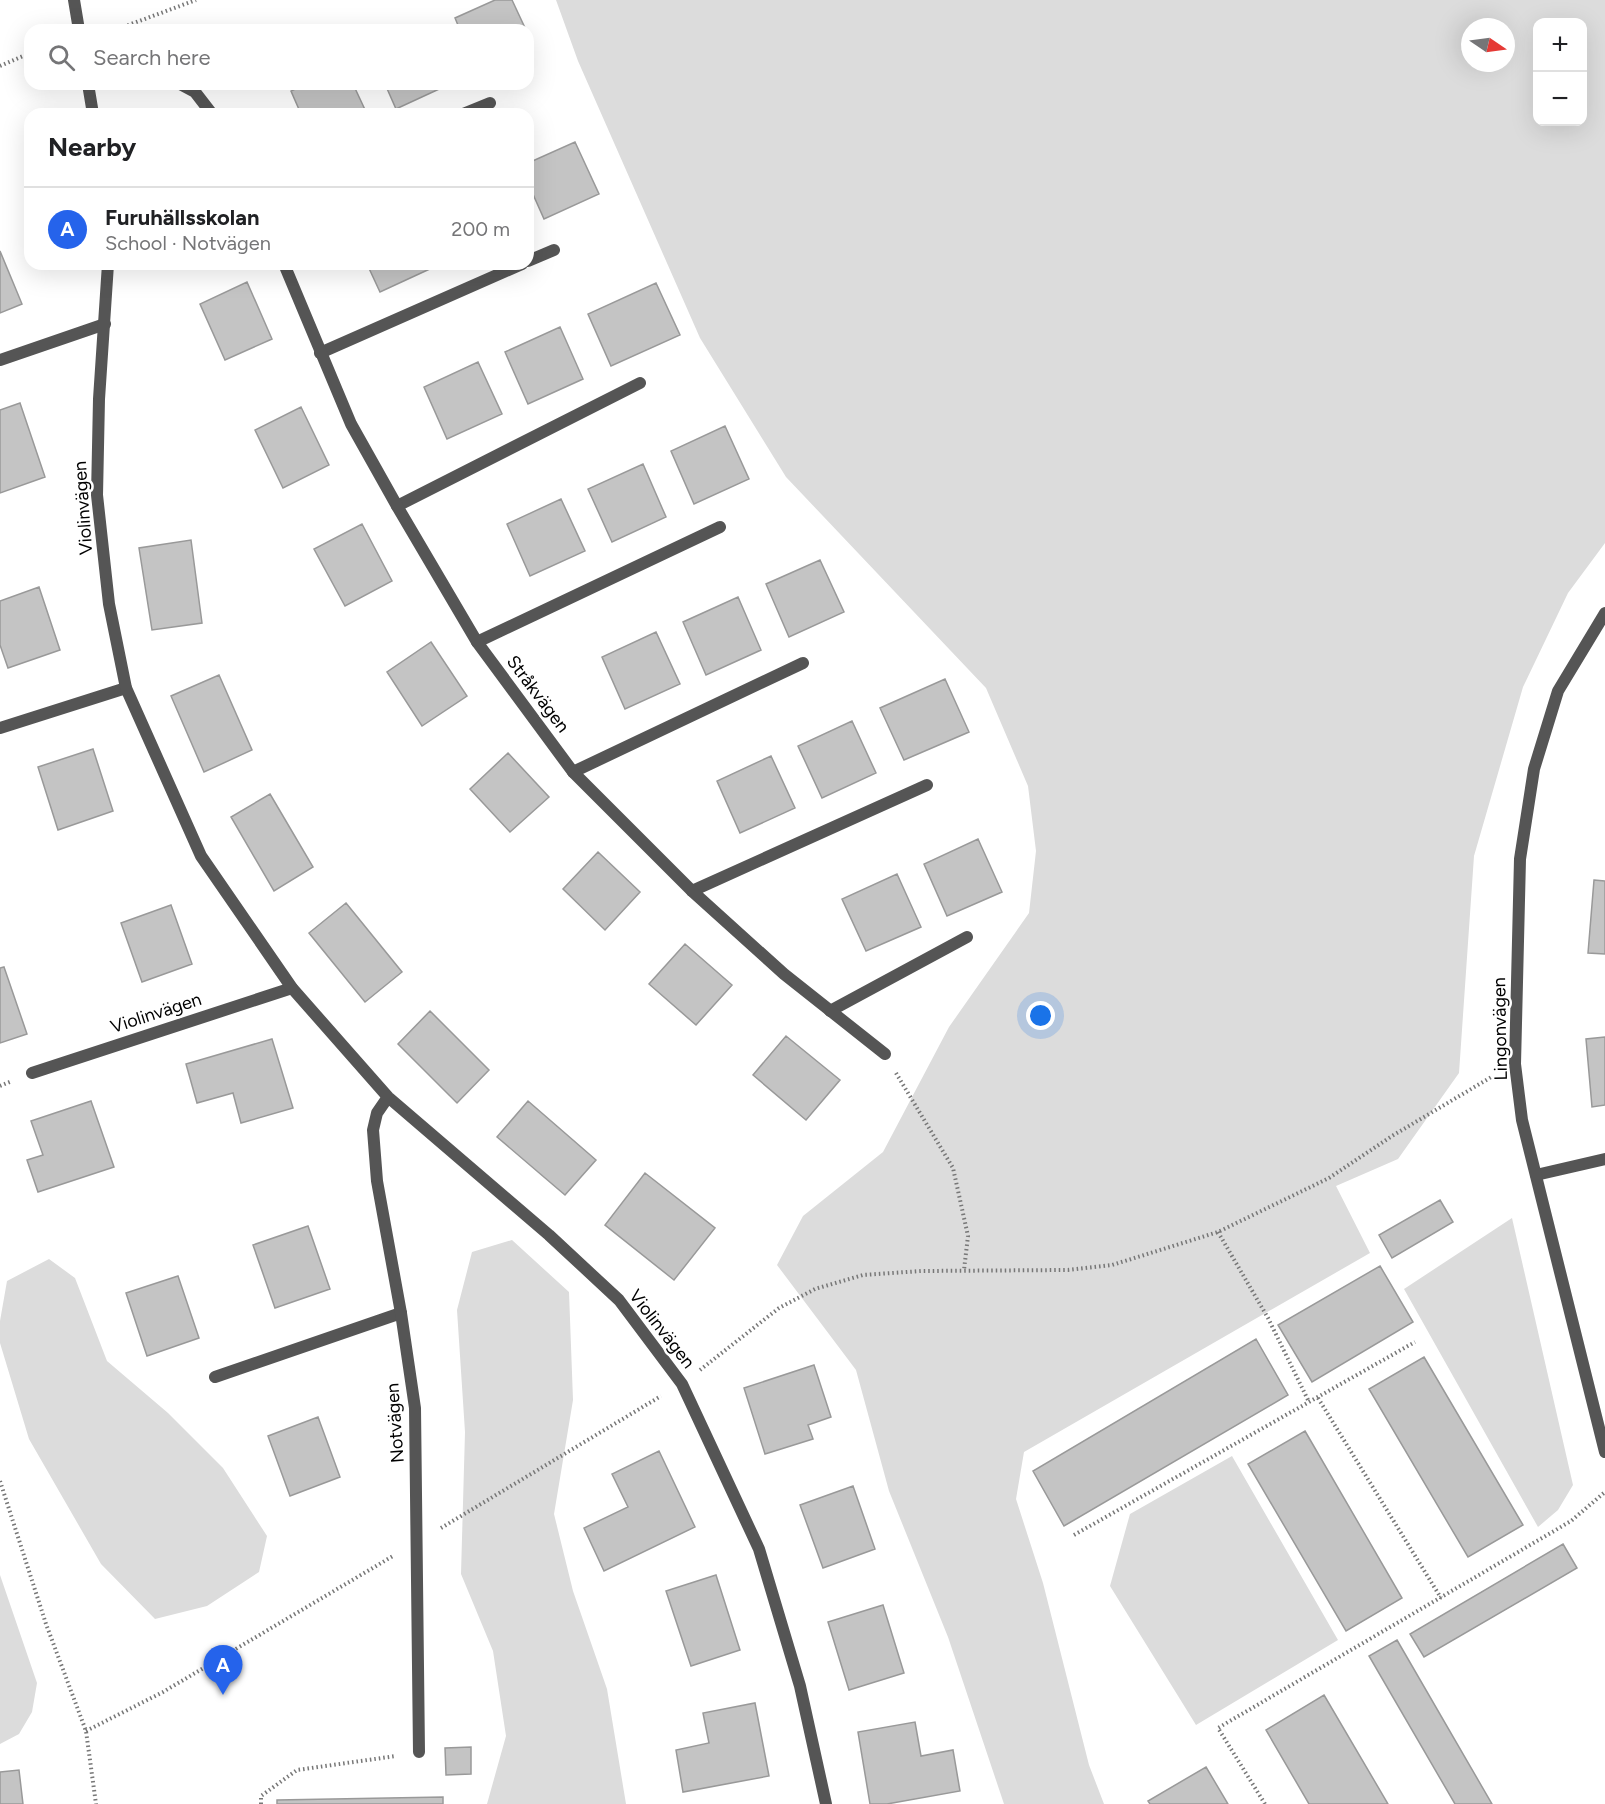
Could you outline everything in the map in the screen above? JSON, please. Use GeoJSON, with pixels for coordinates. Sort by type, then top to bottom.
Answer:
{"type":"FeatureCollection","features":[{"type":"Feature","properties":{"kind":"street"},"geometry":{"type":"LineString","coordinates":[[74,0],[78,24]]}},
{"type":"Feature","properties":{"kind":"street"},"geometry":{"type":"LineString","coordinates":[[89,90],[92,108]]}},
{"type":"Feature","properties":{"kind":"street"},"geometry":{"type":"LineString","coordinates":[[191,90],[207,108]]}},
{"type":"Feature","properties":{"kind":"street"},"geometry":{"type":"LineString","coordinates":[[478,108],[490,103]]}},
{"type":"Feature","properties":{"kind":"street"},"geometry":{"type":"LineString","coordinates":[[534,258],[554,250]]}},
{"type":"Feature","properties":{"kind":"street","name":"Violinvägen"},"geometry":{"type":"LineString","coordinates":[[108,270],[99,399],[97,495],[110,604],[126,688],[201,856],[292,987],[388,1097],[549,1235],[619,1300],[682,1384],[759,1549],[800,1686],[826,1804]]}},
{"type":"Feature","properties":{"kind":"street","name":"Stråkvägen"},"geometry":{"type":"LineString","coordinates":[[286,270],[351,424],[397,506],[477,642],[573,772],[692,891],[783,974],[885,1054]]}},
{"type":"Feature","properties":{"kind":"street"},"geometry":{"type":"LineString","coordinates":[[320,353],[508,270]]}},
{"type":"Feature","properties":{"kind":"street"},"geometry":{"type":"LineString","coordinates":[[0,360],[105,324]]}},
{"type":"Feature","properties":{"kind":"street"},"geometry":{"type":"LineString","coordinates":[[397,506],[640,383]]}},
{"type":"Feature","properties":{"kind":"street"},"geometry":{"type":"LineString","coordinates":[[477,642],[720,527]]}},
{"type":"Feature","properties":{"kind":"street","name":"Lingonvägen"},"geometry":{"type":"LineString","coordinates":[[1605,613],[1558,691],[1534,769],[1520,859],[1515,1064],[1522,1120],[1605,1452]]}},
{"type":"Feature","properties":{"kind":"street"},"geometry":{"type":"LineString","coordinates":[[573,772],[803,663]]}},
{"type":"Feature","properties":{"kind":"street"},"geometry":{"type":"LineString","coordinates":[[0,728],[126,688]]}},
{"type":"Feature","properties":{"kind":"street"},"geometry":{"type":"LineString","coordinates":[[692,891],[927,785]]}},
{"type":"Feature","properties":{"kind":"street"},"geometry":{"type":"LineString","coordinates":[[830,1011],[967,937]]}},
{"type":"Feature","properties":{"kind":"street","name":"Violinvägen"},"geometry":{"type":"LineString","coordinates":[[32,1073],[292,987]]}},
{"type":"Feature","properties":{"kind":"street","name":"Notvägen"},"geometry":{"type":"LineString","coordinates":[[388,1097],[377,1113],[373,1130],[377,1181],[401,1313],[415,1408],[419,1752]]}},
{"type":"Feature","properties":{"kind":"street"},"geometry":{"type":"LineString","coordinates":[[1536,1174],[1605,1159]]}},
{"type":"Feature","properties":{"kind":"street"},"geometry":{"type":"LineString","coordinates":[[215,1377],[401,1313]]}},
{"type":"Feature","properties":{"kind":"path"},"geometry":{"type":"LineString","coordinates":[[131,24],[196,0]]}},
{"type":"Feature","properties":{"kind":"path"},"geometry":{"type":"LineString","coordinates":[[0,66],[24,56]]}},
{"type":"Feature","properties":{"kind":"path"},"geometry":{"type":"LineString","coordinates":[[885,1054],[953,1168],[968,1236],[964,1270]]}},
{"type":"Feature","properties":{"kind":"path"},"geometry":{"type":"LineString","coordinates":[[86,1731],[163,1692],[682,1384],[779,1308],[815,1289],[864,1275],[964,1270],[1068,1270],[1112,1265],[1218,1232],[1329,1178],[1392,1136],[1515,1064]]}},
{"type":"Feature","properties":{"kind":"path"},"geometry":{"type":"LineString","coordinates":[[1218,1232],[1268,1318],[1310,1402]]}},
{"type":"Feature","properties":{"kind":"path"},"geometry":{"type":"LineString","coordinates":[[1074,1535],[1415,1342]]}},
{"type":"Feature","properties":{"kind":"path"},"geometry":{"type":"LineString","coordinates":[[1318,1398],[1441,1598]]}},
{"type":"Feature","properties":{"kind":"path"},"geometry":{"type":"LineString","coordinates":[[0,1481],[46,1624],[86,1731],[96,1804]]}},
{"type":"Feature","properties":{"kind":"path"},"geometry":{"type":"LineString","coordinates":[[1265,1804],[1218,1728],[1571,1521],[1605,1492]]}},
{"type":"Feature","properties":{"kind":"path"},"geometry":{"type":"LineString","coordinates":[[261,1804],[261,1796],[297,1770],[419,1752]]}},
{"type":"Feature","properties":{"kind":"shaded area"},"geometry":{"type":"Polygon","coordinates":[[[556,0],[1605,0],[1605,543],[1568,593],[1523,687],[1474,856],[1459,1073],[1398,1159],[1336,1186],[1370,1253],[1024,1452],[1016,1499],[1043,1583],[1089,1765],[1104,1804],[1004,1804],[948,1637],[889,1491],[856,1370],[777,1265],[803,1216],[883,1152],[949,1027],[1029,913],[1036,851],[1028,786],[986,688],[786,477],[700,338],[578,61],[556,0]]]}},
{"type":"Feature","properties":{"kind":"shaded area"},"geometry":{"type":"Polygon","coordinates":[[[1512,1218],[1573,1485],[1558,1510],[1538,1527],[1404,1289],[1512,1218]]]}},
{"type":"Feature","properties":{"kind":"shaded area"},"geometry":{"type":"Polygon","coordinates":[[[512,1240],[569,1292],[573,1400],[554,1514],[573,1591],[607,1689],[626,1804],[487,1804],[506,1736],[493,1651],[461,1574],[465,1432],[457,1310],[472,1252],[512,1240]]]}},
{"type":"Feature","properties":{"kind":"shaded area"},"geometry":{"type":"Polygon","coordinates":[[[49,1259],[75,1278],[107,1361],[168,1413],[223,1468],[267,1536],[259,1572],[207,1606],[155,1619],[101,1564],[29,1439],[0,1343],[0,1321],[7,1281],[49,1259]]]}},
{"type":"Feature","properties":{"kind":"shaded area"},"geometry":{"type":"Polygon","coordinates":[[[1232,1456],[1338,1640],[1196,1725],[1110,1586],[1130,1514],[1232,1456]]]}},
{"type":"Feature","properties":{"kind":"shaded area"},"geometry":{"type":"Polygon","coordinates":[[[0,1575],[37,1683],[32,1712],[19,1734],[0,1744],[0,1575]]]}},
{"type":"Feature","properties":{"kind":"building"},"geometry":{"type":"Polygon","coordinates":[[[495,0],[512,0],[523,24],[458,24],[455,18],[495,0]]]}},
{"type":"Feature","properties":{"kind":"building"},"geometry":{"type":"Polygon","coordinates":[[[356,90],[364,108],[298,108],[291,91],[356,90]]]}},
{"type":"Feature","properties":{"kind":"building"},"geometry":{"type":"Polygon","coordinates":[[[388,90],[437,90],[398,108],[396,108],[388,90]]]}},
{"type":"Feature","properties":{"kind":"building"},"geometry":{"type":"Polygon","coordinates":[[[575,142],[599,194],[544,219],[534,196],[534,160],[575,142]]]}},
{"type":"Feature","properties":{"kind":"building"},"geometry":{"type":"Polygon","coordinates":[[[0,251],[22,304],[0,313],[0,251]]]}},
{"type":"Feature","properties":{"kind":"building"},"geometry":{"type":"Polygon","coordinates":[[[370,270],[428,270],[380,292],[370,270]]]}},
{"type":"Feature","properties":{"kind":"building"},"geometry":{"type":"Polygon","coordinates":[[[247,282],[272,339],[225,360],[200,304],[247,282]]]}},
{"type":"Feature","properties":{"kind":"building"},"geometry":{"type":"Polygon","coordinates":[[[656,283],[680,335],[611,366],[588,314],[656,283]]]}},
{"type":"Feature","properties":{"kind":"building"},"geometry":{"type":"Polygon","coordinates":[[[560,327],[583,379],[528,404],[505,352],[560,327]]]}},
{"type":"Feature","properties":{"kind":"building"},"geometry":{"type":"Polygon","coordinates":[[[478,362],[502,414],[447,439],[424,387],[478,362]]]}},
{"type":"Feature","properties":{"kind":"building"},"geometry":{"type":"Polygon","coordinates":[[[20,403],[45,477],[0,493],[0,410],[20,403]]]}},
{"type":"Feature","properties":{"kind":"building"},"geometry":{"type":"Polygon","coordinates":[[[301,407],[329,465],[283,488],[255,430],[301,407]]]}},
{"type":"Feature","properties":{"kind":"building"},"geometry":{"type":"Polygon","coordinates":[[[725,426],[749,479],[694,504],[671,451],[725,426]]]}},
{"type":"Feature","properties":{"kind":"building"},"geometry":{"type":"Polygon","coordinates":[[[643,464],[666,517],[612,542],[588,489],[643,464]]]}},
{"type":"Feature","properties":{"kind":"building"},"geometry":{"type":"Polygon","coordinates":[[[561,499],[585,551],[530,576],[507,524],[561,499]]]}},
{"type":"Feature","properties":{"kind":"building"},"geometry":{"type":"Polygon","coordinates":[[[362,524],[392,581],[345,606],[314,549],[362,524]]]}},
{"type":"Feature","properties":{"kind":"building"},"geometry":{"type":"Polygon","coordinates":[[[191,540],[202,623],[152,630],[139,548],[191,540]]]}},
{"type":"Feature","properties":{"kind":"building"},"geometry":{"type":"Polygon","coordinates":[[[820,560],[844,612],[789,637],[766,584],[820,560]]]}},
{"type":"Feature","properties":{"kind":"building"},"geometry":{"type":"Polygon","coordinates":[[[39,587],[60,650],[8,668],[0,645],[0,601],[39,587]]]}},
{"type":"Feature","properties":{"kind":"building"},"geometry":{"type":"Polygon","coordinates":[[[738,597],[761,650],[706,675],[683,622],[738,597]]]}},
{"type":"Feature","properties":{"kind":"building"},"geometry":{"type":"Polygon","coordinates":[[[656,632],[680,684],[625,709],[602,657],[656,632]]]}},
{"type":"Feature","properties":{"kind":"building"},"geometry":{"type":"Polygon","coordinates":[[[431,642],[467,696],[422,726],[387,672],[431,642]]]}},
{"type":"Feature","properties":{"kind":"building"},"geometry":{"type":"Polygon","coordinates":[[[219,675],[252,750],[204,772],[171,696],[219,675]]]}},
{"type":"Feature","properties":{"kind":"building"},"geometry":{"type":"Polygon","coordinates":[[[945,679],[969,732],[904,760],[880,708],[945,679]]]}},
{"type":"Feature","properties":{"kind":"building"},"geometry":{"type":"Polygon","coordinates":[[[852,721],[876,773],[822,798],[798,746],[852,721]]]}},
{"type":"Feature","properties":{"kind":"building"},"geometry":{"type":"Polygon","coordinates":[[[93,749],[113,811],[58,830],[38,767],[93,749]]]}},
{"type":"Feature","properties":{"kind":"building"},"geometry":{"type":"Polygon","coordinates":[[[508,753],[549,797],[510,832],[470,789],[508,753]]]}},
{"type":"Feature","properties":{"kind":"building"},"geometry":{"type":"Polygon","coordinates":[[[771,756],[795,808],[740,833],[717,781],[771,756]]]}},
{"type":"Feature","properties":{"kind":"building"},"geometry":{"type":"Polygon","coordinates":[[[270,794],[313,867],[274,891],[231,817],[270,794]]]}},
{"type":"Feature","properties":{"kind":"building"},"geometry":{"type":"Polygon","coordinates":[[[978,839],[1002,892],[947,916],[924,864],[978,839]]]}},
{"type":"Feature","properties":{"kind":"building"},"geometry":{"type":"Polygon","coordinates":[[[598,852],[640,892],[605,930],[563,889],[598,852]]]}},
{"type":"Feature","properties":{"kind":"building"},"geometry":{"type":"Polygon","coordinates":[[[897,874],[921,927],[866,951],[842,899],[897,874]]]}},
{"type":"Feature","properties":{"kind":"building"},"geometry":{"type":"Polygon","coordinates":[[[1594,880],[1605,881],[1605,954],[1588,953],[1594,880]]]}},
{"type":"Feature","properties":{"kind":"building"},"geometry":{"type":"Polygon","coordinates":[[[346,903],[402,972],[365,1002],[309,933],[346,903]]]}},
{"type":"Feature","properties":{"kind":"building"},"geometry":{"type":"Polygon","coordinates":[[[171,905],[192,964],[142,982],[121,923],[171,905]]]}},
{"type":"Feature","properties":{"kind":"building"},"geometry":{"type":"Polygon","coordinates":[[[685,944],[732,985],[696,1025],[649,984],[685,944]]]}},
{"type":"Feature","properties":{"kind":"building"},"geometry":{"type":"Polygon","coordinates":[[[4,967],[27,1034],[0,1043],[0,968],[4,967]]]}},
{"type":"Feature","properties":{"kind":"building"},"geometry":{"type":"Polygon","coordinates":[[[430,1011],[489,1070],[457,1103],[398,1044],[430,1011]]]}},
{"type":"Feature","properties":{"kind":"building"},"geometry":{"type":"Polygon","coordinates":[[[786,1036],[840,1080],[806,1120],[753,1075],[786,1036]]]}},
{"type":"Feature","properties":{"kind":"building"},"geometry":{"type":"Polygon","coordinates":[[[1605,1037],[1605,1105],[1592,1107],[1586,1039],[1605,1037]]]}},
{"type":"Feature","properties":{"kind":"building"},"geometry":{"type":"Polygon","coordinates":[[[272,1039],[293,1108],[241,1123],[233,1093],[197,1103],[186,1064],[272,1039]]]}},
{"type":"Feature","properties":{"kind":"building"},"geometry":{"type":"Polygon","coordinates":[[[91,1101],[114,1167],[38,1192],[27,1160],[43,1155],[31,1121],[91,1101]]]}},
{"type":"Feature","properties":{"kind":"building"},"geometry":{"type":"Polygon","coordinates":[[[528,1101],[596,1160],[565,1195],[497,1137],[528,1101]]]}},
{"type":"Feature","properties":{"kind":"building"},"geometry":{"type":"Polygon","coordinates":[[[645,1173],[715,1228],[674,1280],[605,1225],[645,1173]]]}},
{"type":"Feature","properties":{"kind":"building"},"geometry":{"type":"Polygon","coordinates":[[[1440,1200],[1453,1222],[1392,1258],[1379,1235],[1440,1200]]]}},
{"type":"Feature","properties":{"kind":"building"},"geometry":{"type":"Polygon","coordinates":[[[308,1226],[330,1289],[275,1308],[253,1245],[308,1226]]]}},
{"type":"Feature","properties":{"kind":"building"},"geometry":{"type":"Polygon","coordinates":[[[1380,1266],[1413,1322],[1312,1382],[1278,1325],[1380,1266]]]}},
{"type":"Feature","properties":{"kind":"building"},"geometry":{"type":"Polygon","coordinates":[[[178,1276],[199,1338],[147,1356],[126,1293],[178,1276]]]}},
{"type":"Feature","properties":{"kind":"building"},"geometry":{"type":"Polygon","coordinates":[[[1256,1339],[1288,1395],[1064,1526],[1033,1471],[1256,1339]]]}},
{"type":"Feature","properties":{"kind":"building"},"geometry":{"type":"Polygon","coordinates":[[[1424,1357],[1523,1525],[1468,1557],[1369,1389],[1424,1357]]]}},
{"type":"Feature","properties":{"kind":"building"},"geometry":{"type":"Polygon","coordinates":[[[814,1365],[831,1417],[808,1425],[813,1439],[765,1454],[744,1388],[814,1365]]]}},
{"type":"Feature","properties":{"kind":"building"},"geometry":{"type":"Polygon","coordinates":[[[318,1417],[340,1477],[290,1496],[268,1436],[318,1417]]]}},
{"type":"Feature","properties":{"kind":"building"},"geometry":{"type":"Polygon","coordinates":[[[1305,1431],[1402,1598],[1346,1631],[1248,1464],[1305,1431]]]}},
{"type":"Feature","properties":{"kind":"building"},"geometry":{"type":"Polygon","coordinates":[[[659,1451],[695,1527],[604,1571],[584,1528],[628,1507],[612,1474],[659,1451]]]}},
{"type":"Feature","properties":{"kind":"building"},"geometry":{"type":"Polygon","coordinates":[[[853,1486],[875,1549],[823,1568],[800,1505],[853,1486]]]}},
{"type":"Feature","properties":{"kind":"building"},"geometry":{"type":"Polygon","coordinates":[[[1563,1544],[1577,1568],[1424,1657],[1410,1634],[1563,1544]]]}},
{"type":"Feature","properties":{"kind":"building"},"geometry":{"type":"Polygon","coordinates":[[[716,1575],[740,1650],[691,1666],[666,1591],[716,1575]]]}},
{"type":"Feature","properties":{"kind":"building"},"geometry":{"type":"Polygon","coordinates":[[[883,1605],[904,1673],[849,1690],[828,1622],[883,1605]]]}},
{"type":"Feature","properties":{"kind":"building"},"geometry":{"type":"Polygon","coordinates":[[[1397,1640],[1492,1804],[1455,1804],[1369,1656],[1397,1640]]]}},
{"type":"Feature","properties":{"kind":"building"},"geometry":{"type":"Polygon","coordinates":[[[1324,1695],[1388,1804],[1309,1804],[1266,1730],[1324,1695]]]}},
{"type":"Feature","properties":{"kind":"building"},"geometry":{"type":"Polygon","coordinates":[[[755,1703],[769,1776],[683,1792],[676,1750],[709,1743],[703,1713],[755,1703]]]}},
{"type":"Feature","properties":{"kind":"building"},"geometry":{"type":"Polygon","coordinates":[[[915,1722],[921,1756],[953,1750],[960,1791],[887,1804],[870,1804],[858,1732],[915,1722]]]}},
{"type":"Feature","properties":{"kind":"building"},"geometry":{"type":"Polygon","coordinates":[[[471,1747],[471,1774],[446,1775],[445,1748],[471,1747]]]}},
{"type":"Feature","properties":{"kind":"building"},"geometry":{"type":"Polygon","coordinates":[[[1206,1767],[1228,1804],[1150,1804],[1148,1801],[1206,1767]]]}},
{"type":"Feature","properties":{"kind":"building"},"geometry":{"type":"Polygon","coordinates":[[[19,1770],[23,1804],[0,1804],[0,1772],[19,1770]]]}},
{"type":"Feature","properties":{"kind":"building"},"geometry":{"type":"Polygon","coordinates":[[[443,1797],[443,1804],[277,1804],[277,1800],[443,1797]]]}},
{"type":"Feature","properties":{"kind":"place","name":"Furuhällsskolan"},"geometry":{"type":"Point","coordinates":[223,1695]}}]}
